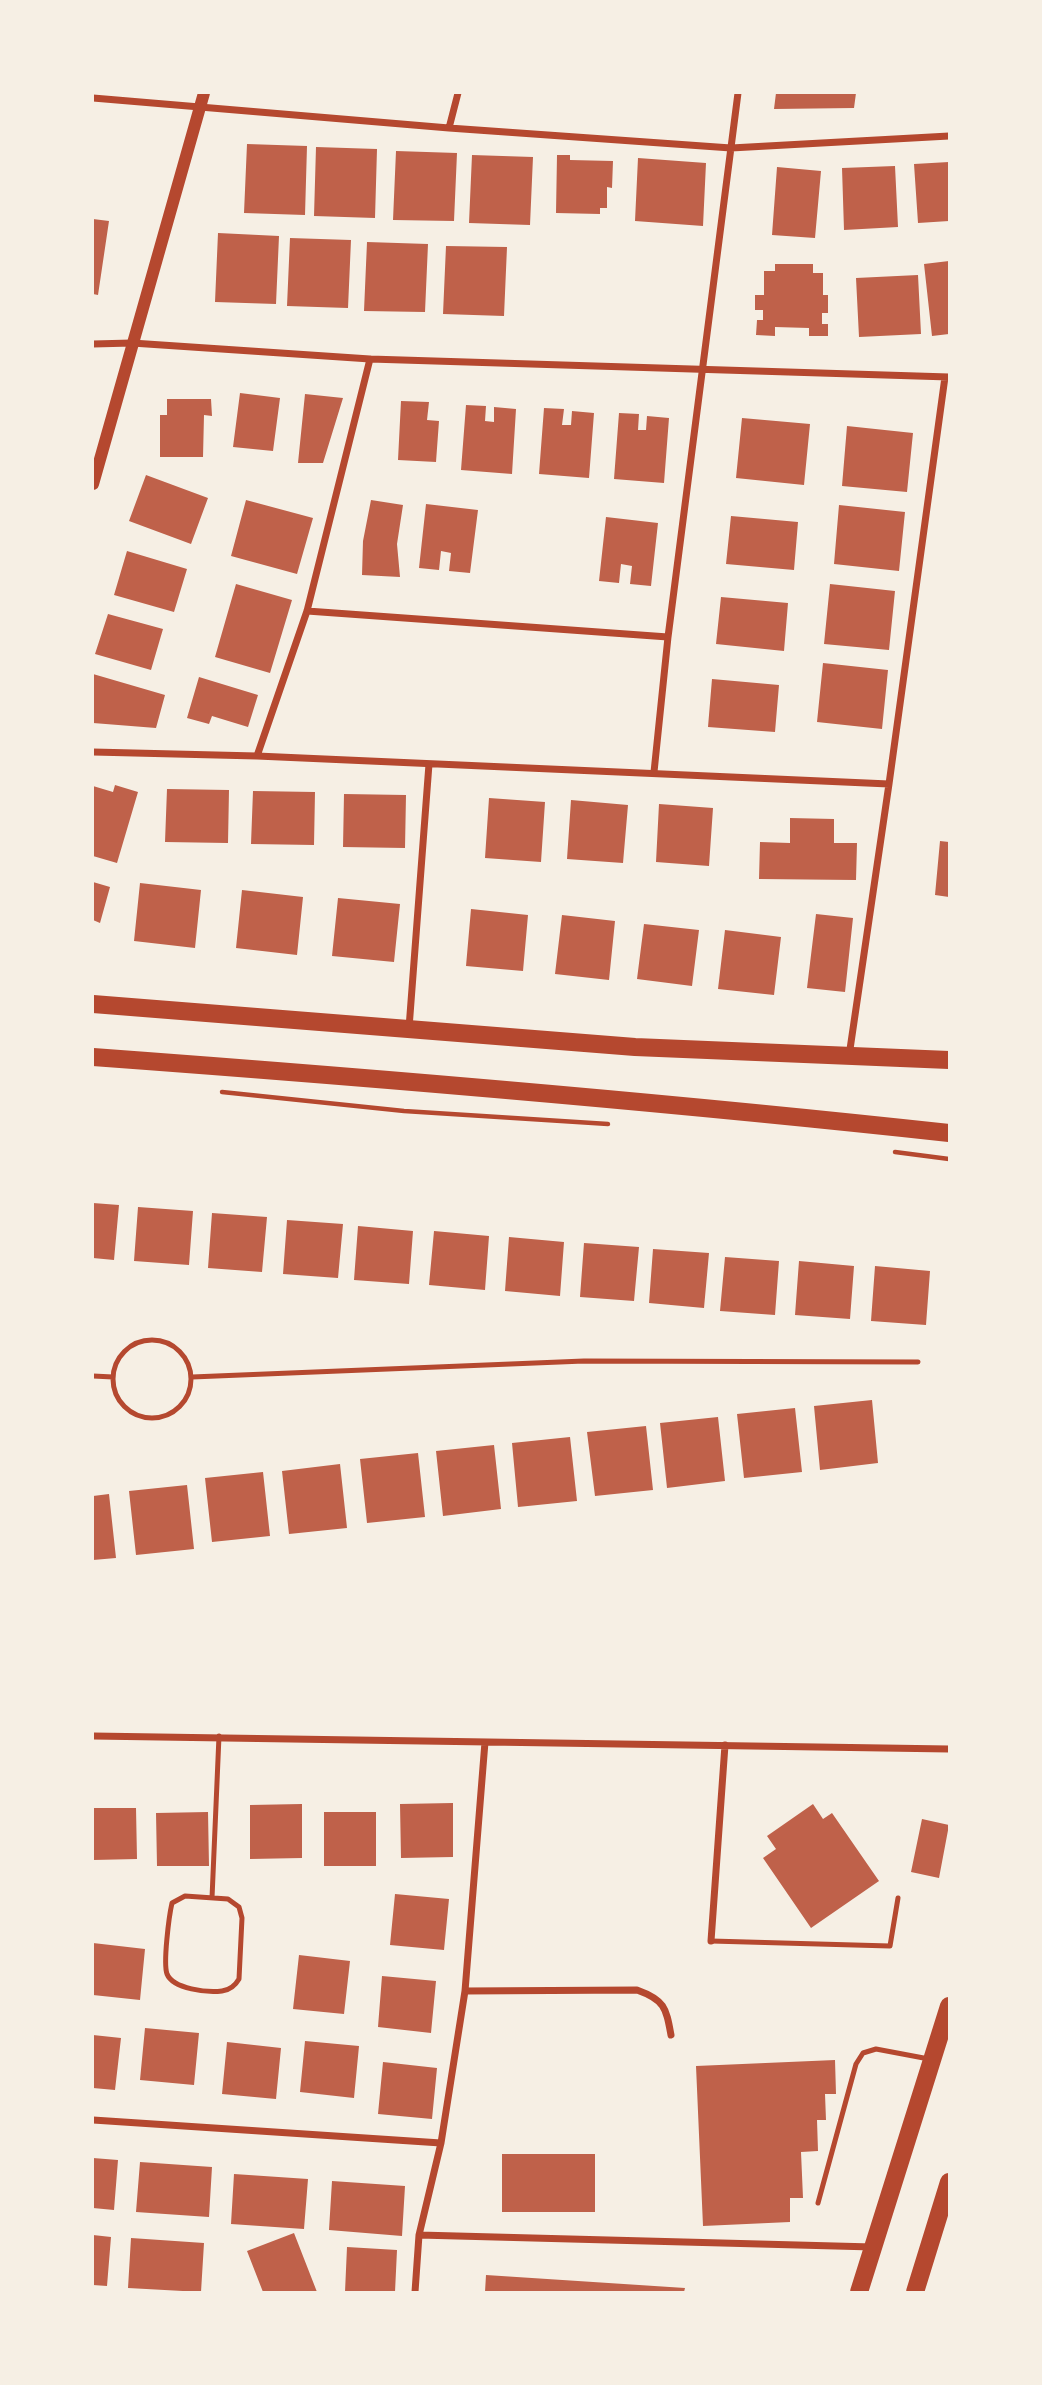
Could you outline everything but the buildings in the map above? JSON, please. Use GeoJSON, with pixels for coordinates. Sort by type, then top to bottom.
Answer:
{"type":"FeatureCollection","features":[{"type":"Feature","properties":{"kind":"main road"},"geometry":{"type":"LineString","coordinates":[[93,1004],[635,1047],[949,1060]]}},
{"type":"Feature","properties":{"kind":"main road"},"geometry":{"type":"LineString","coordinates":[[93,1057],[424,1082],[949,1133]]}},
{"type":"Feature","properties":{"kind":"main road"},"geometry":{"type":"LineString","coordinates":[[859,2292],[949,2006]]}},
{"type":"Feature","properties":{"kind":"main road"},"geometry":{"type":"LineString","coordinates":[[915,2292],[949,2182]]}},
{"type":"Feature","properties":{"kind":"street"},"geometry":{"type":"LineString","coordinates":[[449,128],[458,93]]}},
{"type":"Feature","properties":{"kind":"street"},"geometry":{"type":"LineString","coordinates":[[654,772],[668,637],[738,93]]}},
{"type":"Feature","properties":{"kind":"street"},"geometry":{"type":"LineString","coordinates":[[93,98],[202,99],[449,128],[731,148],[949,136]]}},
{"type":"Feature","properties":{"kind":"street"},"geometry":{"type":"LineString","coordinates":[[93,484],[202,99]]}},
{"type":"Feature","properties":{"kind":"street"},"geometry":{"type":"LineString","coordinates":[[93,344],[132,343],[370,359],[947,377],[849,1056]]}},
{"type":"Feature","properties":{"kind":"street"},"geometry":{"type":"LineString","coordinates":[[257,756],[307,611],[370,359]]}},
{"type":"Feature","properties":{"kind":"street"},"geometry":{"type":"LineString","coordinates":[[307,611],[668,637]]}},
{"type":"Feature","properties":{"kind":"street"},"geometry":{"type":"LineString","coordinates":[[93,752],[257,756],[889,784]]}},
{"type":"Feature","properties":{"kind":"street"},"geometry":{"type":"LineString","coordinates":[[409,1029],[429,764]]}},
{"type":"Feature","properties":{"kind":"street"},"geometry":{"type":"LineString","coordinates":[[93,1736],[949,1749]]}},
{"type":"Feature","properties":{"kind":"street"},"geometry":{"type":"LineString","coordinates":[[415,2292],[419,2235],[441,2143],[465,1991],[485,1742]]}},
{"type":"Feature","properties":{"kind":"street"},"geometry":{"type":"LineString","coordinates":[[711,1941],[725,1745]]}},
{"type":"Feature","properties":{"kind":"street"},"geometry":{"type":"LineString","coordinates":[[465,1991],[638,1990],[653,1996],[667,2011],[671,2035]]}},
{"type":"Feature","properties":{"kind":"street"},"geometry":{"type":"LineString","coordinates":[[93,2120],[441,2143]]}},
{"type":"Feature","properties":{"kind":"street"},"geometry":{"type":"LineString","coordinates":[[419,2235],[873,2247]]}},
{"type":"Feature","properties":{"kind":"lane"},"geometry":{"type":"LineString","coordinates":[[148,1340],[162,1341],[174,1346],[190,1365],[192,1377],[191,1390],[186,1401],[167,1416],[155,1419],[142,1418],[121,1403],[115,1391],[113,1377],[123,1352],[134,1344],[148,1340]]}},
{"type":"Feature","properties":{"kind":"lane"},"geometry":{"type":"LineString","coordinates":[[192,1377],[584,1361],[918,1362]]}},
{"type":"Feature","properties":{"kind":"lane"},"geometry":{"type":"LineString","coordinates":[[93,1376],[113,1377]]}},
{"type":"Feature","properties":{"kind":"lane"},"geometry":{"type":"LineString","coordinates":[[212,1898],[219,1736]]}},
{"type":"Feature","properties":{"kind":"lane"},"geometry":{"type":"LineString","coordinates":[[185,1896],[212,1898],[228,1899],[239,1907],[242,1918],[239,1979],[235,1986],[223,1991],[186,1988],[173,1983],[167,1973],[169,1916],[173,1903],[185,1896]]}},
{"type":"Feature","properties":{"kind":"lane"},"geometry":{"type":"LineString","coordinates":[[711,1941],[890,1946],[898,1898]]}},
{"type":"Feature","properties":{"kind":"lane"},"geometry":{"type":"LineString","coordinates":[[818,2203],[856,2064],[863,2053],[876,2049],[932,2060]]}},
{"type":"Feature","properties":{"kind":"path"},"geometry":{"type":"LineString","coordinates":[[215,1091],[404,1111],[609,1124]]}},
{"type":"Feature","properties":{"kind":"path"},"geometry":{"type":"LineString","coordinates":[[895,1152],[949,1159]]}}]}
